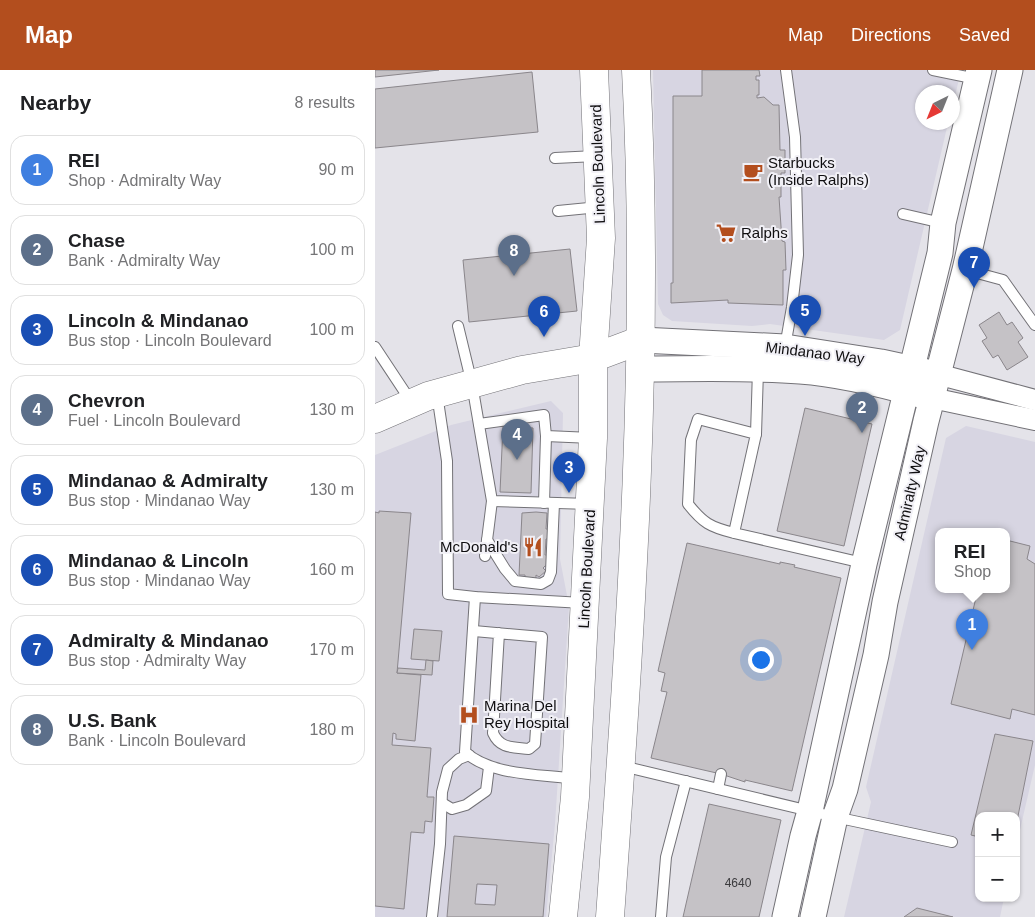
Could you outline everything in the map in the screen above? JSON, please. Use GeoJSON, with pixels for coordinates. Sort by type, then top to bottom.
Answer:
{"type":"FeatureCollection","features":[{"type":"Feature","properties":{"kind":"main road","name":"Lincoln Boulevard"},"geometry":{"type":"LineString","coordinates":[[563,917],[575,797],[586,603],[593,438],[593,358],[601,238],[594,70]]}},
{"type":"Feature","properties":{"kind":"main road"},"geometry":{"type":"LineString","coordinates":[[610,917],[621,766],[635,513],[641,340],[640,146],[637,70]]}},
{"type":"Feature","properties":{"kind":"main road","name":"Mindanao Way"},"geometry":{"type":"LineString","coordinates":[[375,419],[437,393],[521,370],[593,358],[641,340]]}},
{"type":"Feature","properties":{"kind":"main road","name":"Mindanao Way"},"geometry":{"type":"LineString","coordinates":[[593,358],[640,369]]}},
{"type":"Feature","properties":{"kind":"street","name":"Admiralty Way"},"geometry":{"type":"LineString","coordinates":[[813,917],[835,817],[845,789],[876,655],[885,602],[937,374],[965,270],[1010,70]]}},
{"type":"Feature","properties":{"kind":"street","name":"Admiralty Way"},"geometry":{"type":"LineString","coordinates":[[785,917],[864,564],[940,253],[943,223],[978,75]]}},
{"type":"Feature","properties":{"kind":"street"},"geometry":{"type":"LineString","coordinates":[[971,241],[963,224],[961,214],[986,95],[985,85],[978,75]]}},
{"type":"Feature","properties":{"kind":"street","name":"Mindanao Way"},"geometry":{"type":"LineString","coordinates":[[641,340],[785,347],[881,362],[932,398],[1035,420]]}},
{"type":"Feature","properties":{"kind":"street","name":"Mindanao Way"},"geometry":{"type":"LineString","coordinates":[[640,369],[758,369],[908,380],[937,374],[1035,400]]}},
{"type":"Feature","properties":{"kind":"lane"},"geometry":{"type":"LineString","coordinates":[[785,347],[798,255],[795,137],[786,70]]}},
{"type":"Feature","properties":{"kind":"lane"},"geometry":{"type":"LineString","coordinates":[[933,70],[978,75]]}},
{"type":"Feature","properties":{"kind":"lane"},"geometry":{"type":"LineString","coordinates":[[555,158],[597,156]]}},
{"type":"Feature","properties":{"kind":"lane"},"geometry":{"type":"LineString","coordinates":[[558,211],[599,207]]}},
{"type":"Feature","properties":{"kind":"lane"},"geometry":{"type":"LineString","coordinates":[[903,214],[943,223]]}},
{"type":"Feature","properties":{"kind":"lane"},"geometry":{"type":"LineString","coordinates":[[965,270],[1003,280],[1035,325]]}},
{"type":"Feature","properties":{"kind":"lane"},"geometry":{"type":"LineString","coordinates":[[458,326],[472,384],[492,501],[485,556]]}},
{"type":"Feature","properties":{"kind":"lane"},"geometry":{"type":"LineString","coordinates":[[375,347],[411,403]]}},
{"type":"Feature","properties":{"kind":"lane"},"geometry":{"type":"LineString","coordinates":[[734,533],[756,434],[758,369]]}},
{"type":"Feature","properties":{"kind":"lane"},"geometry":{"type":"LineString","coordinates":[[437,393],[447,461],[448,594],[586,603]]}},
{"type":"Feature","properties":{"kind":"lane"},"geometry":{"type":"LineString","coordinates":[[479,424],[544,415],[551,572],[548,580],[541,584],[515,580],[505,569],[487,540]]}},
{"type":"Feature","properties":{"kind":"lane"},"geometry":{"type":"LineString","coordinates":[[756,434],[698,419],[691,440],[687,504],[698,517],[713,528],[864,564]]}},
{"type":"Feature","properties":{"kind":"lane"},"geometry":{"type":"LineString","coordinates":[[546,436],[593,438]]}},
{"type":"Feature","properties":{"kind":"lane"},"geometry":{"type":"LineString","coordinates":[[492,501],[591,504]]}},
{"type":"Feature","properties":{"kind":"lane"},"geometry":{"type":"LineString","coordinates":[[475,597],[465,752],[471,758],[489,767],[576,779]]}},
{"type":"Feature","properties":{"kind":"lane"},"geometry":{"type":"LineString","coordinates":[[474,631],[499,633],[542,637],[535,744],[529,749],[508,747],[497,740],[493,733],[499,633]]}},
{"type":"Feature","properties":{"kind":"lane"},"geometry":{"type":"LineString","coordinates":[[432,917],[440,844],[442,792],[448,769],[459,759],[471,758]]}},
{"type":"Feature","properties":{"kind":"lane"},"geometry":{"type":"LineString","coordinates":[[621,766],[835,817],[952,842]]}},
{"type":"Feature","properties":{"kind":"lane"},"geometry":{"type":"LineString","coordinates":[[442,802],[452,808],[466,805],[486,790],[489,767]]}},
{"type":"Feature","properties":{"kind":"lane"},"geometry":{"type":"LineString","coordinates":[[718,789],[721,774]]}},
{"type":"Feature","properties":{"kind":"lane"},"geometry":{"type":"LineString","coordinates":[[661,917],[666,857],[686,781]]}},
{"type":"Feature","properties":{"kind":"shaded area"},"geometry":{"type":"Polygon","coordinates":[[[653,70],[961,70],[958,85],[915,85],[915,130],[946,130],[900,330],[884,340],[770,324],[752,326],[672,321],[663,315],[658,304],[653,70]]]}},
{"type":"Feature","properties":{"kind":"shaded area","name":"Marina Del Rey Hospital"},"geometry":{"type":"Polygon","coordinates":[[[551,401],[563,413],[560,559],[569,606],[555,824],[546,917],[375,917],[375,455],[451,425],[551,401]]]}},
{"type":"Feature","properties":{"kind":"shaded area"},"geometry":{"type":"Polygon","coordinates":[[[966,426],[1035,442],[1035,765],[1020,830],[1020,812],[975,812],[975,902],[1003,902],[1000,917],[844,917],[871,802],[866,787],[946,438],[966,426]]]}},
{"type":"Feature","properties":{"kind":"building"},"geometry":{"type":"Polygon","coordinates":[[[375,70],[439,70],[375,77],[375,70]]]}},
{"type":"Feature","properties":{"kind":"building"},"geometry":{"type":"Polygon","coordinates":[[[702,70],[759,70],[760,76],[756,76],[756,80],[759,80],[759,95],[757,95],[757,98],[764,97],[773,105],[779,105],[780,150],[785,150],[785,173],[781,173],[781,197],[779,197],[782,241],[785,242],[786,270],[783,270],[783,305],[728,303],[728,300],[671,303],[671,283],[673,283],[673,96],[702,96],[702,70]]]}},
{"type":"Feature","properties":{"kind":"building"},"geometry":{"type":"Polygon","coordinates":[[[532,72],[538,132],[375,148],[375,89],[532,72]]]}},
{"type":"Feature","properties":{"kind":"building"},"geometry":{"type":"Polygon","coordinates":[[[570,249],[577,311],[469,322],[463,260],[570,249]]]}},
{"type":"Feature","properties":{"kind":"building"},"geometry":{"type":"Polygon","coordinates":[[[999,312],[1007,325],[1012,322],[1023,338],[1018,342],[1028,357],[1007,370],[998,355],[993,358],[982,341],[987,338],[979,325],[999,312]]]}},
{"type":"Feature","properties":{"kind":"building"},"geometry":{"type":"Polygon","coordinates":[[[805,408],[872,424],[844,546],[777,531],[805,408]]]}},
{"type":"Feature","properties":{"kind":"building"},"geometry":{"type":"Polygon","coordinates":[[[503,426],[533,428],[531,493],[500,492],[503,426]]]}},
{"type":"Feature","properties":{"kind":"building"},"geometry":{"type":"Polygon","coordinates":[[[379,511],[411,513],[397,673],[421,675],[415,741],[396,739],[396,734],[393,733],[392,745],[431,748],[427,797],[434,797],[432,822],[425,821],[424,833],[411,832],[404,909],[375,906],[375,512],[379,513],[379,511]]]}},
{"type":"Feature","properties":{"kind":"building","name":"McDonald's"},"geometry":{"type":"Polygon","coordinates":[[[522,513],[547,513],[546,529],[551,529],[551,539],[546,539],[545,555],[551,555],[550,566],[543,568],[546,571],[539,577],[536,575],[536,582],[525,581],[525,575],[519,575],[522,513]]]}},
{"type":"Feature","properties":{"kind":"building"},"geometry":{"type":"Polygon","coordinates":[[[1010,541],[1030,546],[1027,559],[1035,564],[1035,715],[1012,709],[1010,719],[951,704],[977,593],[1010,593],[1010,541]]]}},
{"type":"Feature","properties":{"kind":"building"},"geometry":{"type":"Polygon","coordinates":[[[687,543],[780,564],[780,562],[795,565],[794,567],[841,578],[792,791],[745,780],[745,782],[721,774],[651,758],[667,692],[661,691],[665,673],[658,671],[687,543]]]}},
{"type":"Feature","properties":{"kind":"building"},"geometry":{"type":"Polygon","coordinates":[[[414,629],[442,631],[439,661],[411,659],[414,629]]]}},
{"type":"Feature","properties":{"kind":"building"},"geometry":{"type":"Polygon","coordinates":[[[426,660],[433,661],[432,675],[397,673],[398,668],[425,670],[426,660]]]}},
{"type":"Feature","properties":{"kind":"building"},"geometry":{"type":"Polygon","coordinates":[[[995,734],[1033,741],[1019,812],[976,812],[995,734]]]}},
{"type":"Feature","properties":{"kind":"building"},"geometry":{"type":"Polygon","coordinates":[[[709,804],[781,820],[759,917],[683,917],[709,804]]]}},
{"type":"Feature","properties":{"kind":"building"},"geometry":{"type":"Polygon","coordinates":[[[975,818],[975,836],[971,835],[975,818]]]}},
{"type":"Feature","properties":{"kind":"building"},"geometry":{"type":"Polygon","coordinates":[[[454,836],[549,844],[543,917],[447,917],[454,836]],[[477,884],[475,904],[495,905],[497,885],[477,884]]]}},
{"type":"Feature","properties":{"kind":"building"},"geometry":{"type":"Polygon","coordinates":[[[917,908],[953,917],[904,917],[917,908]]]}},
{"type":"Feature","properties":{"kind":"place","name":"Starbucks (Inside Ralphs)"},"geometry":{"type":"Point","coordinates":[753,172]}},
{"type":"Feature","properties":{"kind":"place","name":"Ralphs"},"geometry":{"type":"Point","coordinates":[726,233]}},
{"type":"Feature","properties":{"kind":"place","name":"U.S. Bank"},"geometry":{"type":"Point","coordinates":[514,276]}},
{"type":"Feature","properties":{"kind":"place","name":"Admiralty & Mindanao"},"geometry":{"type":"Point","coordinates":[974,288]}},
{"type":"Feature","properties":{"kind":"place","name":"Mindanao & Admiralty"},"geometry":{"type":"Point","coordinates":[805,336]}},
{"type":"Feature","properties":{"kind":"place","name":"Mindanao & Lincoln"},"geometry":{"type":"Point","coordinates":[544,337]}},
{"type":"Feature","properties":{"kind":"place","name":"Chase"},"geometry":{"type":"Point","coordinates":[862,433]}},
{"type":"Feature","properties":{"kind":"place","name":"Chevron"},"geometry":{"type":"Point","coordinates":[517,460]}},
{"type":"Feature","properties":{"kind":"place","name":"Lincoln & Mindanao"},"geometry":{"type":"Point","coordinates":[569,493]}},
{"type":"Feature","properties":{"kind":"place","name":"McDonald's"},"geometry":{"type":"Point","coordinates":[533,547]}},
{"type":"Feature","properties":{"kind":"place","name":"REI"},"geometry":{"type":"Point","coordinates":[972,650]}},
{"type":"Feature","properties":{"kind":"place","name":"Marina Del Rey Hospital"},"geometry":{"type":"Point","coordinates":[469,715]}}]}
